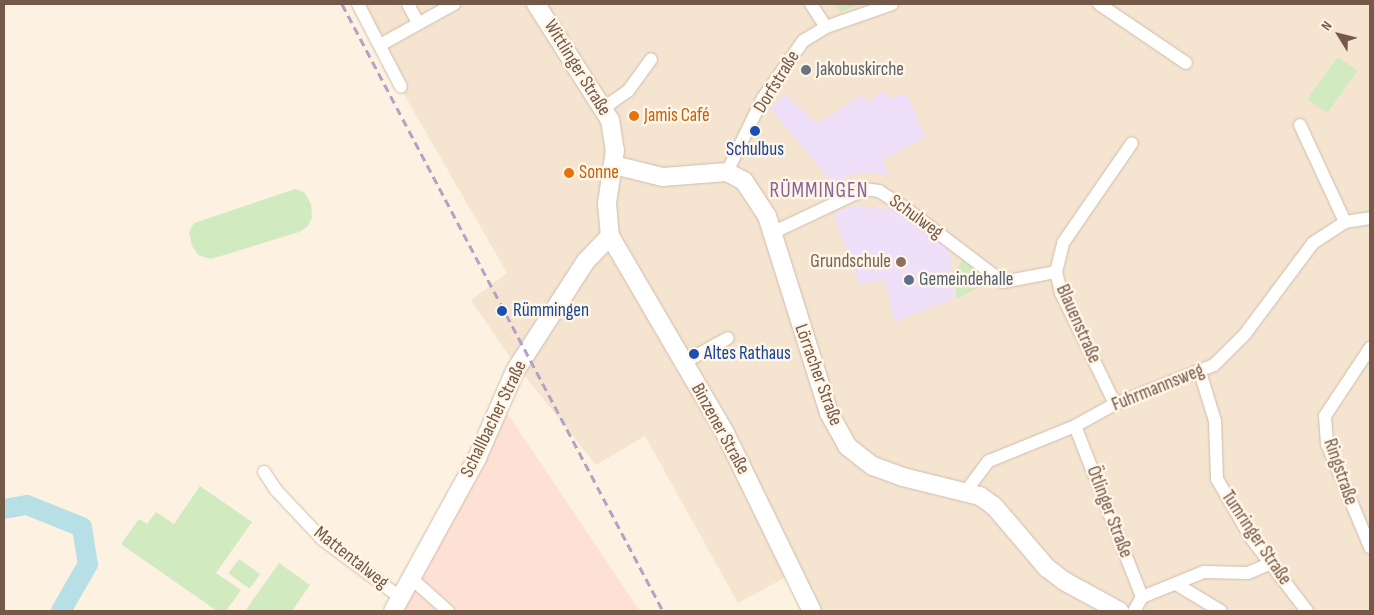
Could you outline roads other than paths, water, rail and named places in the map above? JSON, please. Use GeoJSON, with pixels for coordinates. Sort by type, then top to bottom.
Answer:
{"type":"FeatureCollection","features":[{"type":"Feature","properties":{"kind":"street"},"geometry":{"type":"LineString","coordinates":[[358,4],[401,87]]}},
{"type":"Feature","properties":{"kind":"street"},"geometry":{"type":"LineString","coordinates":[[408,4],[418,23]]}},
{"type":"Feature","properties":{"kind":"street"},"geometry":{"type":"LineString","coordinates":[[380,45],[454,4]]}},
{"type":"Feature","properties":{"kind":"street","name":"Wittlinger Straße"},"geometry":{"type":"LineString","coordinates":[[536,4],[605,107],[614,135],[614,165]]}},
{"type":"Feature","properties":{"kind":"street"},"geometry":{"type":"LineString","coordinates":[[811,4],[826,27]]}},
{"type":"Feature","properties":{"kind":"street","name":"Dorfstraße"},"geometry":{"type":"LineString","coordinates":[[727,172],[764,98],[803,41],[826,27],[892,4]]}},
{"type":"Feature","properties":{"kind":"street"},"geometry":{"type":"LineString","coordinates":[[1099,4],[1186,63]]}},
{"type":"Feature","properties":{"kind":"street"},"geometry":{"type":"LineString","coordinates":[[605,107],[628,91],[651,59]]}},
{"type":"Feature","properties":{"kind":"street"},"geometry":{"type":"LineString","coordinates":[[1300,125],[1346,222]]}},
{"type":"Feature","properties":{"kind":"street","name":"Blauenstraße"},"geometry":{"type":"LineString","coordinates":[[1115,404],[1061,294],[1056,272],[1063,243],[1132,143]]}},
{"type":"Feature","properties":{"kind":"street"},"geometry":{"type":"LineString","coordinates":[[614,165],[663,177],[727,172]]}},
{"type":"Feature","properties":{"kind":"street","name":"Binzener Straße"},"geometry":{"type":"LineString","coordinates":[[614,165],[607,202],[610,236],[725,433],[812,611]]}},
{"type":"Feature","properties":{"kind":"street","name":"Lörracher Straße"},"geometry":{"type":"LineString","coordinates":[[727,172],[737,175],[755,196],[772,233],[829,412],[847,446],[873,466],[895,474],[966,491],[994,506],[1047,568],[1064,582],[1119,611]]}},
{"type":"Feature","properties":{"kind":"street","name":"Schulweg"},"geometry":{"type":"LineString","coordinates":[[772,233],[864,189],[879,191],[908,210],[1002,282],[1056,272]]}},
{"type":"Feature","properties":{"kind":"street","name":"Fuhrmannsweg"},"geometry":{"type":"LineString","coordinates":[[966,491],[989,460],[1076,426],[1115,404],[1214,365],[1245,334],[1313,243],[1346,222],[1370,218]]}},
{"type":"Feature","properties":{"kind":"street","name":"Schallbacher Straße"},"geometry":{"type":"LineString","coordinates":[[397,604],[477,458],[515,370],[586,261],[610,236]]}},
{"type":"Feature","properties":{"kind":"street"},"geometry":{"type":"LineString","coordinates":[[683,363],[728,338]]}},
{"type":"Feature","properties":{"kind":"street","name":"Ringstraße"},"geometry":{"type":"LineString","coordinates":[[1370,348],[1326,416],[1327,444],[1370,547]]}},
{"type":"Feature","properties":{"kind":"street","name":"Tumringer Straße"},"geometry":{"type":"LineString","coordinates":[[1200,372],[1215,421],[1217,479],[1269,564],[1307,611]]}},
{"type":"Feature","properties":{"kind":"street","name":"Ötlinger Straße"},"geometry":{"type":"LineString","coordinates":[[1076,426],[1142,597]]}},
{"type":"Feature","properties":{"kind":"street","name":"Mattentalweg"},"geometry":{"type":"LineString","coordinates":[[264,472],[277,491],[323,540],[397,604]]}},
{"type":"Feature","properties":{"kind":"street"},"geometry":{"type":"LineString","coordinates":[[1134,611],[1142,597],[1204,572],[1248,573],[1269,564]]}},
{"type":"Feature","properties":{"kind":"street"},"geometry":{"type":"LineString","coordinates":[[412,579],[448,611]]}},
{"type":"Feature","properties":{"kind":"street"},"geometry":{"type":"LineString","coordinates":[[1176,584],[1221,611]]}},
{"type":"Feature","properties":{"kind":"waterway"},"geometry":{"type":"LineString","coordinates":[[4,509],[27,505],[82,527],[88,564],[61,611]]}},
{"type":"Feature","properties":{"kind":"railway"},"geometry":{"type":"LineString","coordinates":[[342,4],[663,611]]}},
{"type":"Feature","properties":{"kind":"place","name":"Jakobuskirche"},"geometry":{"type":"Point","coordinates":[806,70]}},
{"type":"Feature","properties":{"kind":"place","name":"Jamis Café"},"geometry":{"type":"Point","coordinates":[634,116]}},
{"type":"Feature","properties":{"kind":"place","name":"Schulbus"},"geometry":{"type":"Point","coordinates":[755,131]}},
{"type":"Feature","properties":{"kind":"place","name":"Sonne"},"geometry":{"type":"Point","coordinates":[569,173]}},
{"type":"Feature","properties":{"kind":"place","name":"Grundschule"},"geometry":{"type":"Point","coordinates":[901,262]}},
{"type":"Feature","properties":{"kind":"place","name":"Gemeindehalle"},"geometry":{"type":"Point","coordinates":[909,280]}},
{"type":"Feature","properties":{"kind":"place","name":"Rümmingen"},"geometry":{"type":"Point","coordinates":[502,311]}},
{"type":"Feature","properties":{"kind":"place","name":"Altes Rathaus"},"geometry":{"type":"Point","coordinates":[694,354]}},
{"type":"Feature","properties":{"kind":"district","name":"RÜMMINGEN"},"geometry":{"type":"Point","coordinates":[819,191]}}]}
